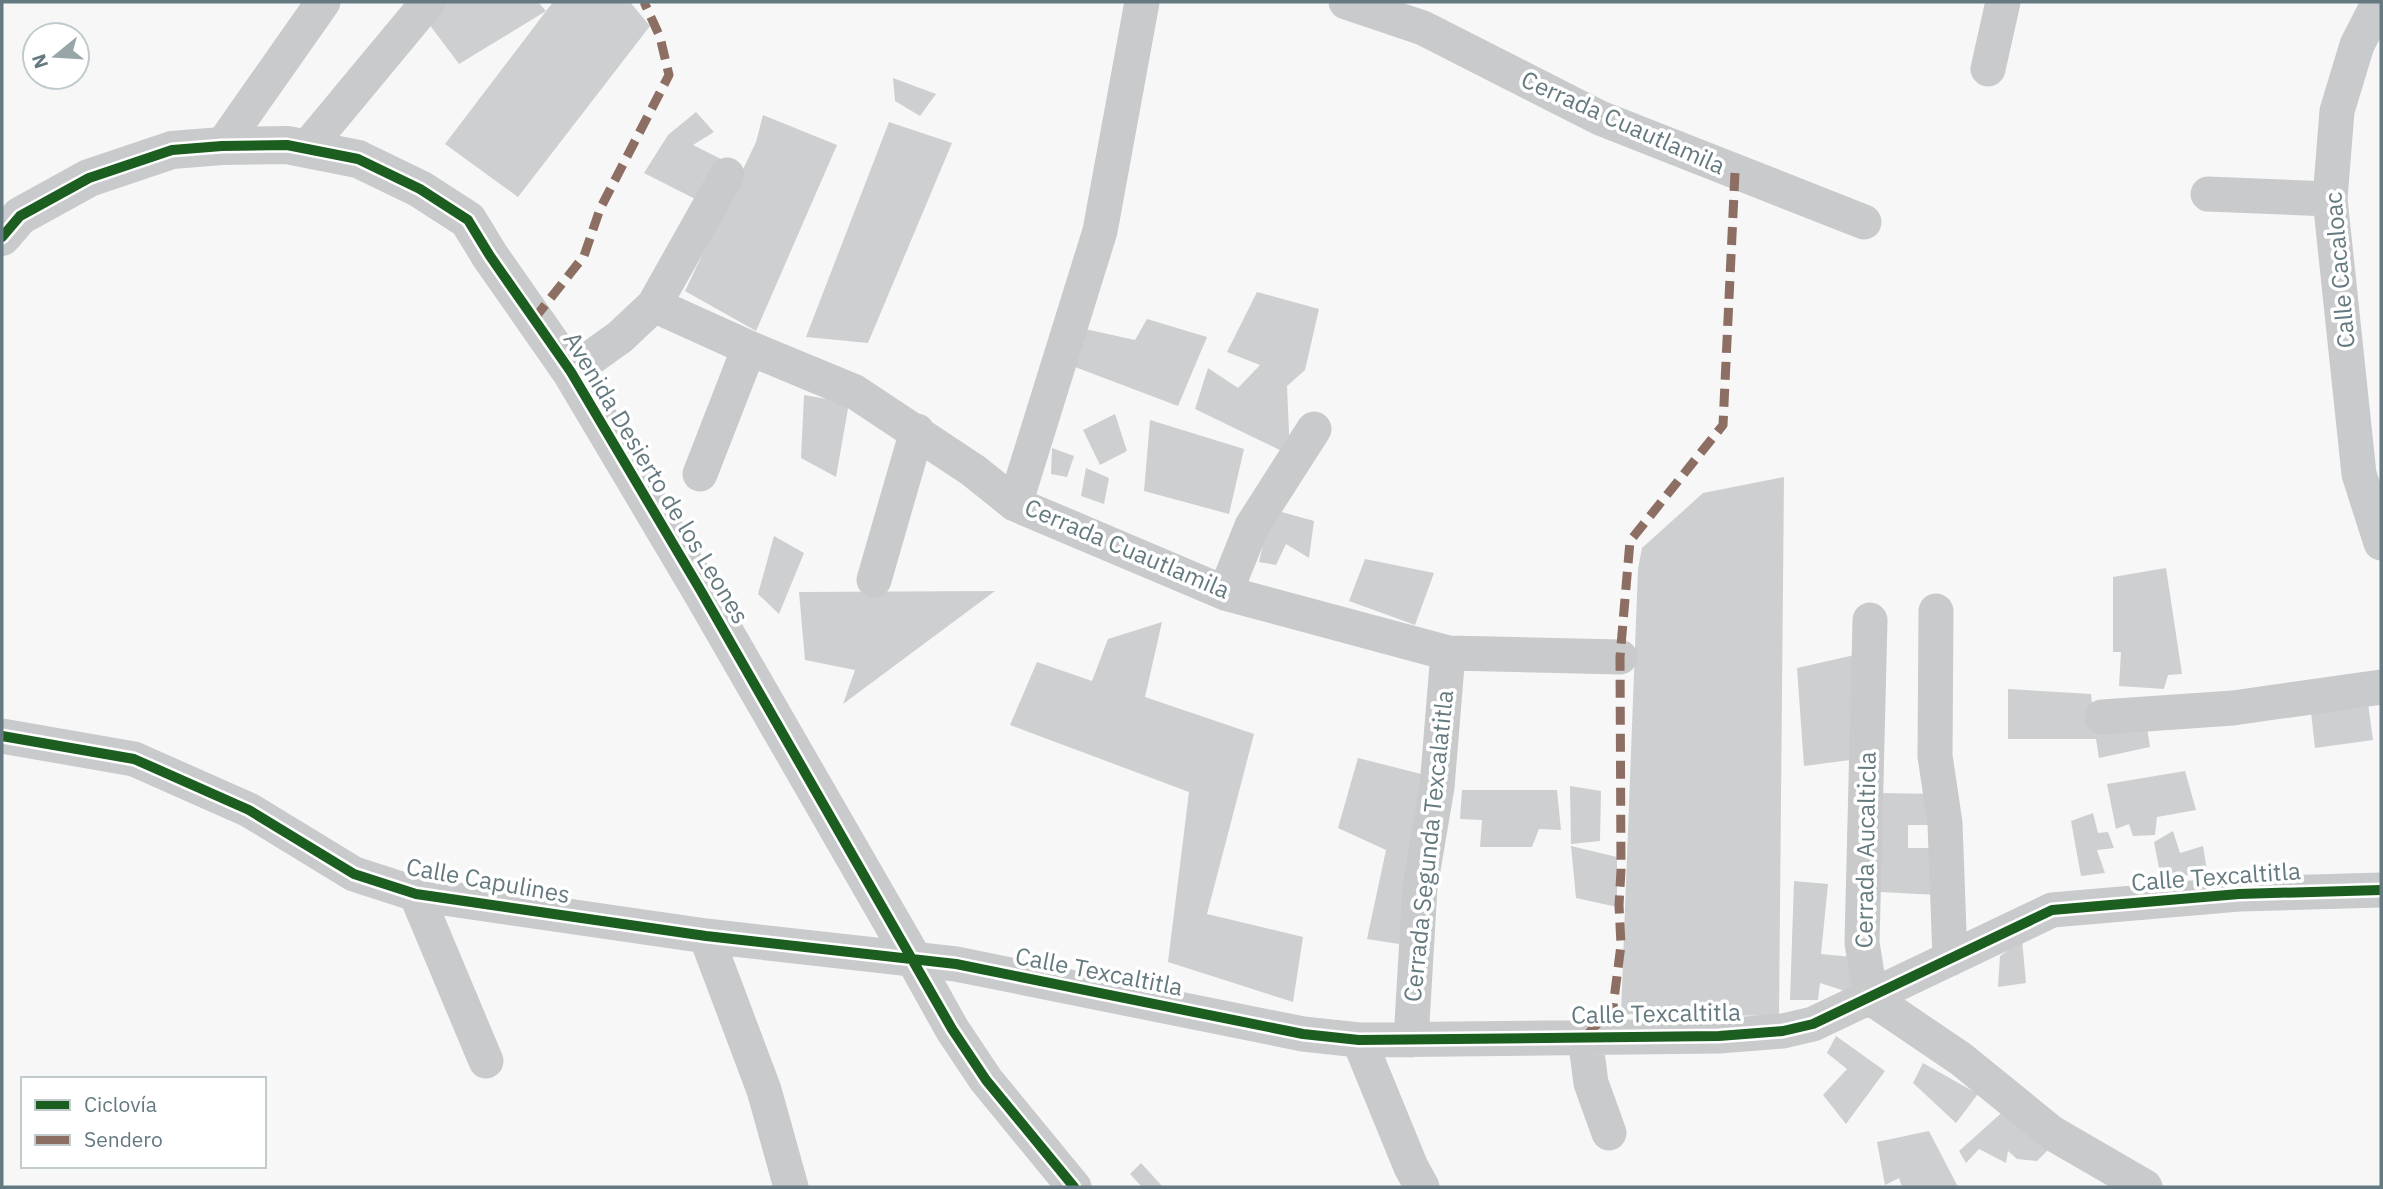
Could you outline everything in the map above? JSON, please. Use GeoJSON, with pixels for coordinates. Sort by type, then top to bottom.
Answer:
{"type":"FeatureCollection","features":[{"type":"Feature","properties":{"kind":"street"},"geometry":{"type":"LineString","coordinates":[[222,146],[323,2]]}},
{"type":"Feature","properties":{"kind":"street"},"geometry":{"type":"LineString","coordinates":[[306,149],[428,2]]}},
{"type":"Feature","properties":{"kind":"street","name":"Cerrada Cuautlamila"},"geometry":{"type":"LineString","coordinates":[[1142,2],[1100,231],[1016,504],[1225,593],[1448,653],[1620,657]]}},
{"type":"Feature","properties":{"kind":"street","name":"Cerrada Cuautlamila"},"geometry":{"type":"LineString","coordinates":[[1346,2],[1423,28],[1600,118],[1864,222]]}},
{"type":"Feature","properties":{"kind":"street"},"geometry":{"type":"LineString","coordinates":[[1988,69],[2004,2]]}},
{"type":"Feature","properties":{"kind":"street","name":"Calle Cacaloac"},"geometry":{"type":"LineString","coordinates":[[2379,2],[2357,46],[2337,111],[2330,199],[2359,474],[2381,543]]}},
{"type":"Feature","properties":{"kind":"street","name":"Avenida Desierto de los Leones"},"geometry":{"type":"LineString","coordinates":[[2,237],[20,216],[89,178],[172,150],[222,146],[286,145],[358,159],[420,189],[468,220],[571,372],[701,591],[952,1029],[986,1080],[1073,1187]]}},
{"type":"Feature","properties":{"kind":"street"},"geometry":{"type":"LineString","coordinates":[[571,372],[620,337],[654,304],[727,175]]}},
{"type":"Feature","properties":{"kind":"street"},"geometry":{"type":"LineString","coordinates":[[2208,194],[2330,199]]}},
{"type":"Feature","properties":{"kind":"street"},"geometry":{"type":"LineString","coordinates":[[654,304],[748,348],[855,392],[974,471],[1016,504]]}},
{"type":"Feature","properties":{"kind":"street"},"geometry":{"type":"LineString","coordinates":[[700,474],[748,348]]}},
{"type":"Feature","properties":{"kind":"street"},"geometry":{"type":"LineString","coordinates":[[1225,593],[1252,527],[1314,429]]}},
{"type":"Feature","properties":{"kind":"street"},"geometry":{"type":"LineString","coordinates":[[874,580],[916,431]]}},
{"type":"Feature","properties":{"kind":"street"},"geometry":{"type":"LineString","coordinates":[[1936,611],[1935,755],[1945,823],[1950,959]]}},
{"type":"Feature","properties":{"kind":"street","name":"Cerrada Aucalticla"},"geometry":{"type":"LineString","coordinates":[[1870,620],[1862,943],[1871,998]]}},
{"type":"Feature","properties":{"kind":"street","name":"Cerrada Segunda Texcalatitla"},"geometry":{"type":"LineString","coordinates":[[1411,1040],[1420,887],[1437,787],[1448,653]]}},
{"type":"Feature","properties":{"kind":"street"},"geometry":{"type":"LineString","coordinates":[[2102,717],[2233,708],[2381,687]]}},
{"type":"Feature","properties":{"kind":"street","name":"Calle Capulines"},"geometry":{"type":"LineString","coordinates":[[2,736],[134,759],[249,810],[354,874],[416,894],[706,936],[913,959]]}},
{"type":"Feature","properties":{"kind":"street","name":"Calle Texcaltitla"},"geometry":{"type":"LineString","coordinates":[[913,959],[956,964],[1303,1034],[1359,1040],[1719,1035],[1783,1031],[1813,1024],[2052,911],[2239,894],[2381,890]]}},
{"type":"Feature","properties":{"kind":"street"},"geometry":{"type":"LineString","coordinates":[[416,894],[486,1061]]}},
{"type":"Feature","properties":{"kind":"street"},"geometry":{"type":"LineString","coordinates":[[706,936],[764,1090],[791,1187]]}},
{"type":"Feature","properties":{"kind":"street"},"geometry":{"type":"LineString","coordinates":[[1871,998],[1961,1059],[2052,1133],[2146,1187]]}},
{"type":"Feature","properties":{"kind":"street"},"geometry":{"type":"LineString","coordinates":[[1585,1037],[1591,1083],[1609,1133]]}},
{"type":"Feature","properties":{"kind":"street"},"geometry":{"type":"LineString","coordinates":[[1359,1040],[1411,1167],[1422,1187]]}},
{"type":"Feature","properties":{"kind":"building"},"geometry":{"type":"Polygon","coordinates":[[[442,2],[538,2],[546,11],[459,64],[426,20],[442,2]]]}},
{"type":"Feature","properties":{"kind":"building"},"geometry":{"type":"Polygon","coordinates":[[[553,2],[630,2],[650,26],[518,197],[445,144],[553,2]]]}},
{"type":"Feature","properties":{"kind":"building"},"geometry":{"type":"Polygon","coordinates":[[[893,78],[936,94],[920,116],[895,101],[893,78]]]}},
{"type":"Feature","properties":{"kind":"building"},"geometry":{"type":"Polygon","coordinates":[[[696,112],[714,132],[693,145],[727,162],[705,204],[644,173],[668,135],[696,112]]]}},
{"type":"Feature","properties":{"kind":"building"},"geometry":{"type":"Polygon","coordinates":[[[763,115],[837,145],[756,331],[685,291],[756,142],[763,115]]]}},
{"type":"Feature","properties":{"kind":"building"},"geometry":{"type":"Polygon","coordinates":[[[889,122],[952,143],[868,343],[806,337],[889,122]]]}},
{"type":"Feature","properties":{"kind":"building"},"geometry":{"type":"Polygon","coordinates":[[[1257,292],[1319,309],[1305,370],[1287,386],[1290,455],[1195,409],[1208,368],[1238,388],[1260,365],[1227,352],[1257,292]]]}},
{"type":"Feature","properties":{"kind":"building"},"geometry":{"type":"Polygon","coordinates":[[[1147,319],[1207,337],[1178,406],[1075,367],[1085,329],[1135,340],[1147,319]]]}},
{"type":"Feature","properties":{"kind":"building"},"geometry":{"type":"Polygon","coordinates":[[[804,395],[849,403],[836,477],[801,458],[804,395]]]}},
{"type":"Feature","properties":{"kind":"building"},"geometry":{"type":"Polygon","coordinates":[[[1115,414],[1127,451],[1100,465],[1083,430],[1115,414]]]}},
{"type":"Feature","properties":{"kind":"building"},"geometry":{"type":"Polygon","coordinates":[[[1150,420],[1244,449],[1229,514],[1144,491],[1150,420]]]}},
{"type":"Feature","properties":{"kind":"building"},"geometry":{"type":"Polygon","coordinates":[[[1052,448],[1074,456],[1067,477],[1051,474],[1052,448]]]}},
{"type":"Feature","properties":{"kind":"building"},"geometry":{"type":"Polygon","coordinates":[[[1086,468],[1109,478],[1104,504],[1081,496],[1086,468]]]}},
{"type":"Feature","properties":{"kind":"building"},"geometry":{"type":"Polygon","coordinates":[[[1784,477],[1779,1016],[1621,1014],[1638,569],[1642,548],[1703,493],[1784,477]]]}},
{"type":"Feature","properties":{"kind":"building"},"geometry":{"type":"Polygon","coordinates":[[[1271,509],[1314,521],[1309,558],[1286,544],[1276,565],[1259,562],[1271,509]]]}},
{"type":"Feature","properties":{"kind":"building"},"geometry":{"type":"Polygon","coordinates":[[[774,536],[804,553],[779,614],[758,594],[774,536]]]}},
{"type":"Feature","properties":{"kind":"building"},"geometry":{"type":"Polygon","coordinates":[[[1365,559],[1434,573],[1415,625],[1349,601],[1365,559]]]}},
{"type":"Feature","properties":{"kind":"building"},"geometry":{"type":"Polygon","coordinates":[[[2166,568],[2182,674],[2168,675],[2164,689],[2119,686],[2121,652],[2113,652],[2113,577],[2166,568]]]}},
{"type":"Feature","properties":{"kind":"building"},"geometry":{"type":"Polygon","coordinates":[[[995,591],[843,704],[855,670],[805,660],[799,592],[995,591]]]}},
{"type":"Feature","properties":{"kind":"building"},"geometry":{"type":"Polygon","coordinates":[[[1162,622],[1145,697],[1254,734],[1207,914],[1303,937],[1293,1002],[1168,962],[1189,792],[1010,725],[1037,662],[1092,681],[1108,639],[1162,622]]]}},
{"type":"Feature","properties":{"kind":"building"},"geometry":{"type":"Polygon","coordinates":[[[1859,654],[1858,759],[1804,766],[1797,668],[1859,654]]]}},
{"type":"Feature","properties":{"kind":"building"},"geometry":{"type":"Polygon","coordinates":[[[2008,689],[2091,694],[2094,724],[2146,720],[2150,747],[2099,758],[2096,739],[2008,739],[2008,689]]]}},
{"type":"Feature","properties":{"kind":"building"},"geometry":{"type":"Polygon","coordinates":[[[2367,696],[2373,740],[2315,748],[2310,703],[2367,696]]]}},
{"type":"Feature","properties":{"kind":"building"},"geometry":{"type":"Polygon","coordinates":[[[1358,758],[1433,777],[1399,944],[1367,939],[1386,850],[1338,828],[1358,758]]]}},
{"type":"Feature","properties":{"kind":"building"},"geometry":{"type":"Polygon","coordinates":[[[2185,771],[2196,810],[2157,817],[2155,835],[2133,836],[2129,824],[2116,829],[2107,784],[2185,771]]]}},
{"type":"Feature","properties":{"kind":"building"},"geometry":{"type":"Polygon","coordinates":[[[1570,786],[1601,791],[1600,841],[1571,844],[1570,786]]]}},
{"type":"Feature","properties":{"kind":"building"},"geometry":{"type":"Polygon","coordinates":[[[1462,790],[1557,790],[1561,830],[1539,829],[1532,847],[1480,847],[1482,820],[1460,819],[1462,790]]]}},
{"type":"Feature","properties":{"kind":"building"},"geometry":{"type":"Polygon","coordinates":[[[1879,793],[1938,794],[1940,825],[1908,825],[1908,848],[1942,848],[1938,895],[1880,892],[1879,793]]]}},
{"type":"Feature","properties":{"kind":"building"},"geometry":{"type":"Polygon","coordinates":[[[2093,813],[2098,833],[2108,832],[2114,848],[2097,850],[2105,873],[2081,876],[2071,821],[2093,813]]]}},
{"type":"Feature","properties":{"kind":"building"},"geometry":{"type":"Polygon","coordinates":[[[2173,831],[2180,853],[2203,846],[2207,871],[2174,878],[2171,870],[2160,873],[2154,842],[2173,831]]]}},
{"type":"Feature","properties":{"kind":"building"},"geometry":{"type":"Polygon","coordinates":[[[1571,846],[1617,857],[1617,907],[1576,898],[1571,846]]]}},
{"type":"Feature","properties":{"kind":"building"},"geometry":{"type":"Polygon","coordinates":[[[1794,881],[1828,884],[1821,954],[1852,957],[1851,993],[1820,983],[1818,1000],[1790,1000],[1794,881]]]}},
{"type":"Feature","properties":{"kind":"building"},"geometry":{"type":"Polygon","coordinates":[[[2022,940],[2026,983],[1998,987],[2000,956],[2022,940]]]}},
{"type":"Feature","properties":{"kind":"building"},"geometry":{"type":"Polygon","coordinates":[[[1836,1036],[1885,1071],[1846,1124],[1823,1095],[1847,1069],[1827,1053],[1836,1036]]]}},
{"type":"Feature","properties":{"kind":"building"},"geometry":{"type":"Polygon","coordinates":[[[1923,1063],[1978,1094],[1956,1123],[1913,1083],[1923,1063]]]}},
{"type":"Feature","properties":{"kind":"building"},"geometry":{"type":"Polygon","coordinates":[[[2007,1108],[2055,1143],[2037,1161],[2017,1159],[2008,1151],[2006,1163],[1979,1149],[1966,1163],[1959,1151],[2007,1108]]]}},
{"type":"Feature","properties":{"kind":"building"},"geometry":{"type":"Polygon","coordinates":[[[1929,1131],[1958,1187],[1902,1187],[1899,1178],[1885,1185],[1877,1142],[1929,1131]]]}},
{"type":"Feature","properties":{"kind":"building"},"geometry":{"type":"Polygon","coordinates":[[[1141,1163],[1163,1187],[1142,1187],[1130,1174],[1141,1163]]]}},
{"type":"Feature","properties":{"kind":"marked path"},"geometry":{"type":"LineString","coordinates":[[534,319],[584,256],[600,209],[669,75],[660,37],[644,2]]}},
{"type":"Feature","properties":{"kind":"marked path"},"geometry":{"type":"LineString","coordinates":[[1585,1037],[1613,1007],[1621,945],[1620,657],[1630,541],[1723,425],[1735,172]]}},
{"type":"Feature","properties":{"kind":"cycle path"},"geometry":{"type":"LineString","coordinates":[[2,237],[20,216],[89,178],[172,150],[222,146],[287,145],[358,159],[420,189],[468,220],[571,372],[701,591],[952,1029],[986,1080],[1074,1187]]}},
{"type":"Feature","properties":{"kind":"cycle path"},"geometry":{"type":"LineString","coordinates":[[2,736],[134,759],[249,810],[354,874],[416,894],[706,936],[956,964],[1303,1034],[1359,1040],[1719,1036],[1783,1031],[1813,1024],[2052,910],[2239,894],[2381,890]]}}]}
